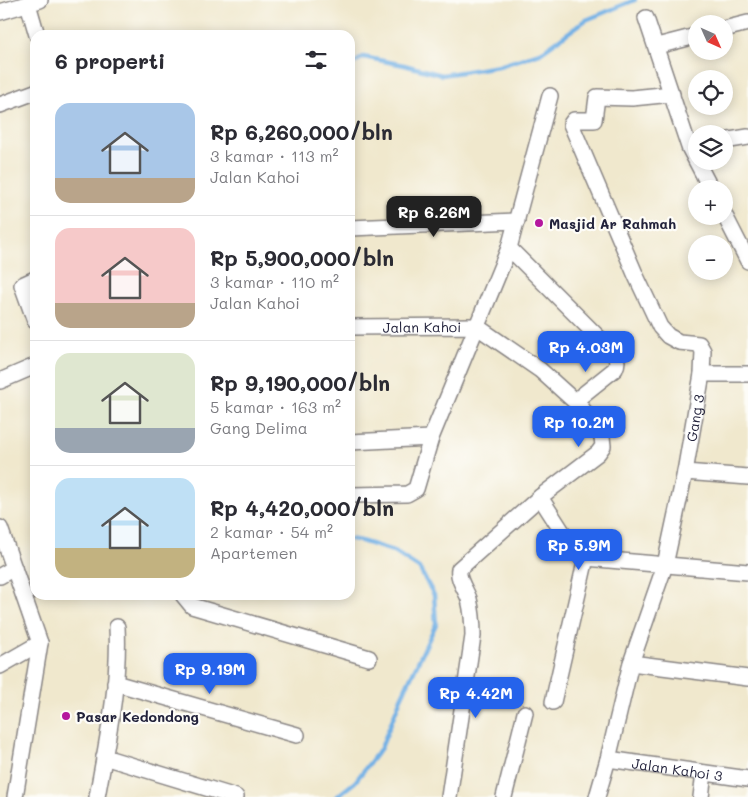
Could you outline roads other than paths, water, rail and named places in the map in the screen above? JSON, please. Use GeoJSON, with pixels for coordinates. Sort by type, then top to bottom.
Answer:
{"type":"FeatureCollection","features":[{"type":"Feature","properties":{"kind":"street"},"geometry":{"type":"LineString","coordinates":[[0,12],[34,2],[37,30]]}},
{"type":"Feature","properties":{"kind":"street"},"geometry":{"type":"LineString","coordinates":[[646,18],[688,134]]}},
{"type":"Feature","properties":{"kind":"street"},"geometry":{"type":"LineString","coordinates":[[733,27],[748,23]]}},
{"type":"Feature","properties":{"kind":"street"},"geometry":{"type":"LineString","coordinates":[[657,46],[688,38]]}},
{"type":"Feature","properties":{"kind":"street"},"geometry":{"type":"LineString","coordinates":[[0,106],[30,94]]}},
{"type":"Feature","properties":{"kind":"street","name":"Gang 3"},"geometry":{"type":"LineString","coordinates":[[596,797],[608,760],[631,663],[665,565],[685,472],[702,374],[703,351],[699,344],[679,342],[668,336],[660,327],[571,122],[574,120],[594,120],[596,98],[598,97],[632,98],[672,94]]}},
{"type":"Feature","properties":{"kind":"street"},"geometry":{"type":"LineString","coordinates":[[355,495],[412,492],[416,489],[431,438],[508,248],[550,96]]}},
{"type":"Feature","properties":{"kind":"street"},"geometry":{"type":"LineString","coordinates":[[733,140],[748,137]]}},
{"type":"Feature","properties":{"kind":"street"},"geometry":{"type":"LineString","coordinates":[[355,228],[517,221]]}},
{"type":"Feature","properties":{"kind":"street"},"geometry":{"type":"LineString","coordinates":[[730,225],[748,259]]}},
{"type":"Feature","properties":{"kind":"street"},"geometry":{"type":"LineString","coordinates":[[508,248],[617,358],[618,364],[616,369],[575,401]]}},
{"type":"Feature","properties":{"kind":"street"},"geometry":{"type":"LineString","coordinates":[[30,281],[22,285],[30,307]]}},
{"type":"Feature","properties":{"kind":"street","name":"Jalan Kahoi"},"geometry":{"type":"LineString","coordinates":[[355,327],[476,326],[540,370],[575,401],[602,437],[602,446],[598,453],[540,497],[460,569],[458,574],[469,598],[473,636],[449,797]]}},
{"type":"Feature","properties":{"kind":"street"},"geometry":{"type":"LineString","coordinates":[[0,381],[30,368]]}},
{"type":"Feature","properties":{"kind":"street"},"geometry":{"type":"LineString","coordinates":[[702,374],[748,374]]}},
{"type":"Feature","properties":{"kind":"street"},"geometry":{"type":"LineString","coordinates":[[355,442],[431,438]]}},
{"type":"Feature","properties":{"kind":"street"},"geometry":{"type":"LineString","coordinates":[[685,472],[748,477]]}},
{"type":"Feature","properties":{"kind":"street"},"geometry":{"type":"LineString","coordinates":[[540,497],[574,550],[586,558],[748,572]]}},
{"type":"Feature","properties":{"kind":"street"},"geometry":{"type":"LineString","coordinates":[[0,528],[40,643],[15,797]]}},
{"type":"Feature","properties":{"kind":"street"},"geometry":{"type":"LineString","coordinates":[[553,702],[586,558]]}},
{"type":"Feature","properties":{"kind":"street"},"geometry":{"type":"LineString","coordinates":[[0,576],[14,568]]}},
{"type":"Feature","properties":{"kind":"street"},"geometry":{"type":"LineString","coordinates":[[188,600],[192,606],[369,658]]}},
{"type":"Feature","properties":{"kind":"street"},"geometry":{"type":"LineString","coordinates":[[97,797],[118,665],[117,627]]}},
{"type":"Feature","properties":{"kind":"street"},"geometry":{"type":"LineString","coordinates":[[0,666],[40,643]]}},
{"type":"Feature","properties":{"kind":"street"},"geometry":{"type":"LineString","coordinates":[[631,663],[748,678]]}},
{"type":"Feature","properties":{"kind":"street"},"geometry":{"type":"LineString","coordinates":[[115,683],[297,735]]}},
{"type":"Feature","properties":{"kind":"street"},"geometry":{"type":"LineString","coordinates":[[504,797],[525,713]]}},
{"type":"Feature","properties":{"kind":"street"},"geometry":{"type":"LineString","coordinates":[[104,757],[236,797]]}},
{"type":"Feature","properties":{"kind":"street","name":"Jalan Kahoi 3"},"geometry":{"type":"LineString","coordinates":[[608,760],[748,779]]}},
{"type":"Feature","properties":{"kind":"street"},"geometry":{"type":"LineString","coordinates":[[701,797],[704,773]]}},
{"type":"Feature","properties":{"kind":"waterway"},"geometry":{"type":"LineString","coordinates":[[355,63],[363,57],[442,75],[499,66],[540,53],[586,20],[635,0]]}},
{"type":"Feature","properties":{"kind":"waterway"},"geometry":{"type":"LineString","coordinates":[[336,797],[355,782],[381,748],[401,698],[436,624],[434,595],[419,568],[393,551],[355,540]]}},
{"type":"Feature","properties":{"kind":"place","name":"Masjid Ar Rahmah"},"geometry":{"type":"Point","coordinates":[539,223]}},
{"type":"Feature","properties":{"kind":"place","name":"Pasar Kedondong"},"geometry":{"type":"Point","coordinates":[66,716]}}]}
